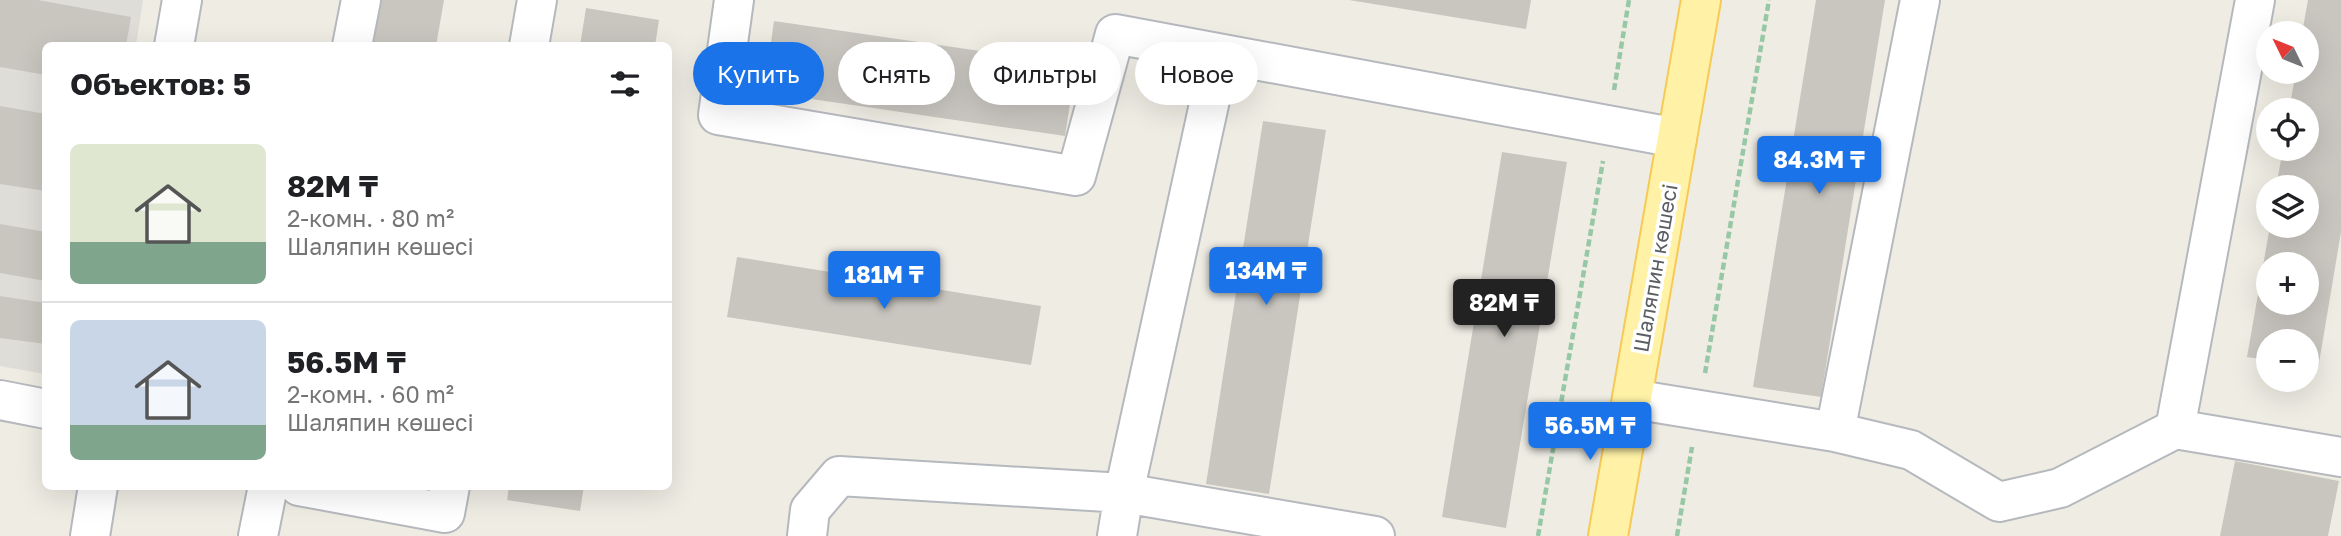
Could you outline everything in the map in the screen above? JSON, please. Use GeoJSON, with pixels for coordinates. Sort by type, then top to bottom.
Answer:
{"type":"FeatureCollection","features":[{"type":"Feature","properties":{"kind":"main road","name":"Шаляпин көшесі"},"geometry":{"type":"LineString","coordinates":[[1608,536],[1701,0]]}},
{"type":"Feature","properties":{"kind":"street"},"geometry":{"type":"LineString","coordinates":[[175,42],[182,0]]}},
{"type":"Feature","properties":{"kind":"street"},"geometry":{"type":"LineString","coordinates":[[353,42],[361,0]]}},
{"type":"Feature","properties":{"kind":"street"},"geometry":{"type":"LineString","coordinates":[[530,42],[537,0]]}},
{"type":"Feature","properties":{"kind":"street"},"geometry":{"type":"LineString","coordinates":[[734,0],[718,115],[1076,176],[1115,34],[1157,42]]}},
{"type":"Feature","properties":{"kind":"street"},"geometry":{"type":"LineString","coordinates":[[1835,432],[1920,0]]}},
{"type":"Feature","properties":{"kind":"street"},"geometry":{"type":"LineString","coordinates":[[2175,429],[2255,0]]}},
{"type":"Feature","properties":{"kind":"street"},"geometry":{"type":"LineString","coordinates":[[1258,61],[1677,138]]}},
{"type":"Feature","properties":{"kind":"street"},"geometry":{"type":"LineString","coordinates":[[1117,536],[1124,493],[1209,105]]}},
{"type":"Feature","properties":{"kind":"street"},"geometry":{"type":"LineString","coordinates":[[1632,399],[1835,432],[1911,450],[1999,502],[2060,488],[2175,429],[2341,457]]}},
{"type":"Feature","properties":{"kind":"street"},"geometry":{"type":"LineString","coordinates":[[0,400],[42,408]]}},
{"type":"Feature","properties":{"kind":"street"},"geometry":{"type":"LineString","coordinates":[[807,536],[810,510],[839,476],[1124,493],[1375,536]]}},
{"type":"Feature","properties":{"kind":"street"},"geometry":{"type":"LineString","coordinates":[[90,536],[97,490]]}},
{"type":"Feature","properties":{"kind":"street"},"geometry":{"type":"LineString","coordinates":[[258,536],[267,490]]}},
{"type":"Feature","properties":{"kind":"street"},"geometry":{"type":"LineString","coordinates":[[321,490],[445,513],[449,490]]}},
{"type":"Feature","properties":{"kind":"path"},"geometry":{"type":"LineString","coordinates":[[1538,536],[1629,0]]}},
{"type":"Feature","properties":{"kind":"path"},"geometry":{"type":"LineString","coordinates":[[1678,536],[1769,0]]}},
{"type":"Feature","properties":{"kind":"shaded area"},"geometry":{"type":"Polygon","coordinates":[[[0,0],[143,0],[136,42],[42,42],[42,373],[0,366],[0,0]]]}},
{"type":"Feature","properties":{"kind":"building"},"geometry":{"type":"Polygon","coordinates":[[[0,0],[38,0],[131,17],[127,42],[42,42],[42,74],[0,67],[0,0]]]}},
{"type":"Feature","properties":{"kind":"building"},"geometry":{"type":"Polygon","coordinates":[[[370,0],[444,0],[437,42],[363,42],[370,0]]]}},
{"type":"Feature","properties":{"kind":"building"},"geometry":{"type":"Polygon","coordinates":[[[1349,0],[1531,0],[1526,29],[1349,0]]]}},
{"type":"Feature","properties":{"kind":"building"},"geometry":{"type":"Polygon","coordinates":[[[1816,0],[1885,0],[1821,397],[1753,387],[1816,0]]]}},
{"type":"Feature","properties":{"kind":"building"},"geometry":{"type":"Polygon","coordinates":[[[2308,0],[2341,0],[2341,232],[2319,363],[2319,329],[2256,329],[2256,358],[2247,357],[2256,306],[2256,315],[2319,315],[2319,252],[2265,252],[2268,238],[2319,238],[2319,175],[2278,175],[2281,161],[2319,161],[2319,98],[2291,98],[2294,84],[2319,84],[2319,21],[2304,21],[2308,0]]]}},
{"type":"Feature","properties":{"kind":"building"},"geometry":{"type":"Polygon","coordinates":[[[586,8],[659,20],[656,42],[581,42],[586,8]]]}},
{"type":"Feature","properties":{"kind":"building"},"geometry":{"type":"Polygon","coordinates":[[[774,21],[918,42],[838,42],[838,103],[824,101],[824,42],[771,42],[774,21]]]}},
{"type":"Feature","properties":{"kind":"building"},"geometry":{"type":"Polygon","coordinates":[[[955,47],[969,49],[969,105],[1070,105],[1065,136],[853,105],[955,105],[955,47]]]}},
{"type":"Feature","properties":{"kind":"building"},"geometry":{"type":"Polygon","coordinates":[[[0,106],[42,113],[42,190],[0,184],[0,106]]]}},
{"type":"Feature","properties":{"kind":"building"},"geometry":{"type":"Polygon","coordinates":[[[1263,121],[1326,130],[1269,494],[1206,484],[1263,121]]]}},
{"type":"Feature","properties":{"kind":"building"},"geometry":{"type":"Polygon","coordinates":[[[1502,152],[1567,162],[1506,528],[1442,517],[1502,152]]]}},
{"type":"Feature","properties":{"kind":"building"},"geometry":{"type":"Polygon","coordinates":[[[0,224],[42,231],[42,280],[0,273],[0,224]]]}},
{"type":"Feature","properties":{"kind":"building"},"geometry":{"type":"Polygon","coordinates":[[[737,257],[1041,306],[1031,365],[727,317],[737,257]]]}},
{"type":"Feature","properties":{"kind":"building"},"geometry":{"type":"Polygon","coordinates":[[[0,296],[42,302],[42,343],[0,338],[0,296]]]}},
{"type":"Feature","properties":{"kind":"building"},"geometry":{"type":"Polygon","coordinates":[[[2235,461],[2339,481],[2328,536],[2220,536],[2235,461]]]}},
{"type":"Feature","properties":{"kind":"building"},"geometry":{"type":"Polygon","coordinates":[[[508,490],[583,490],[580,511],[507,500],[508,490]]]}}]}
